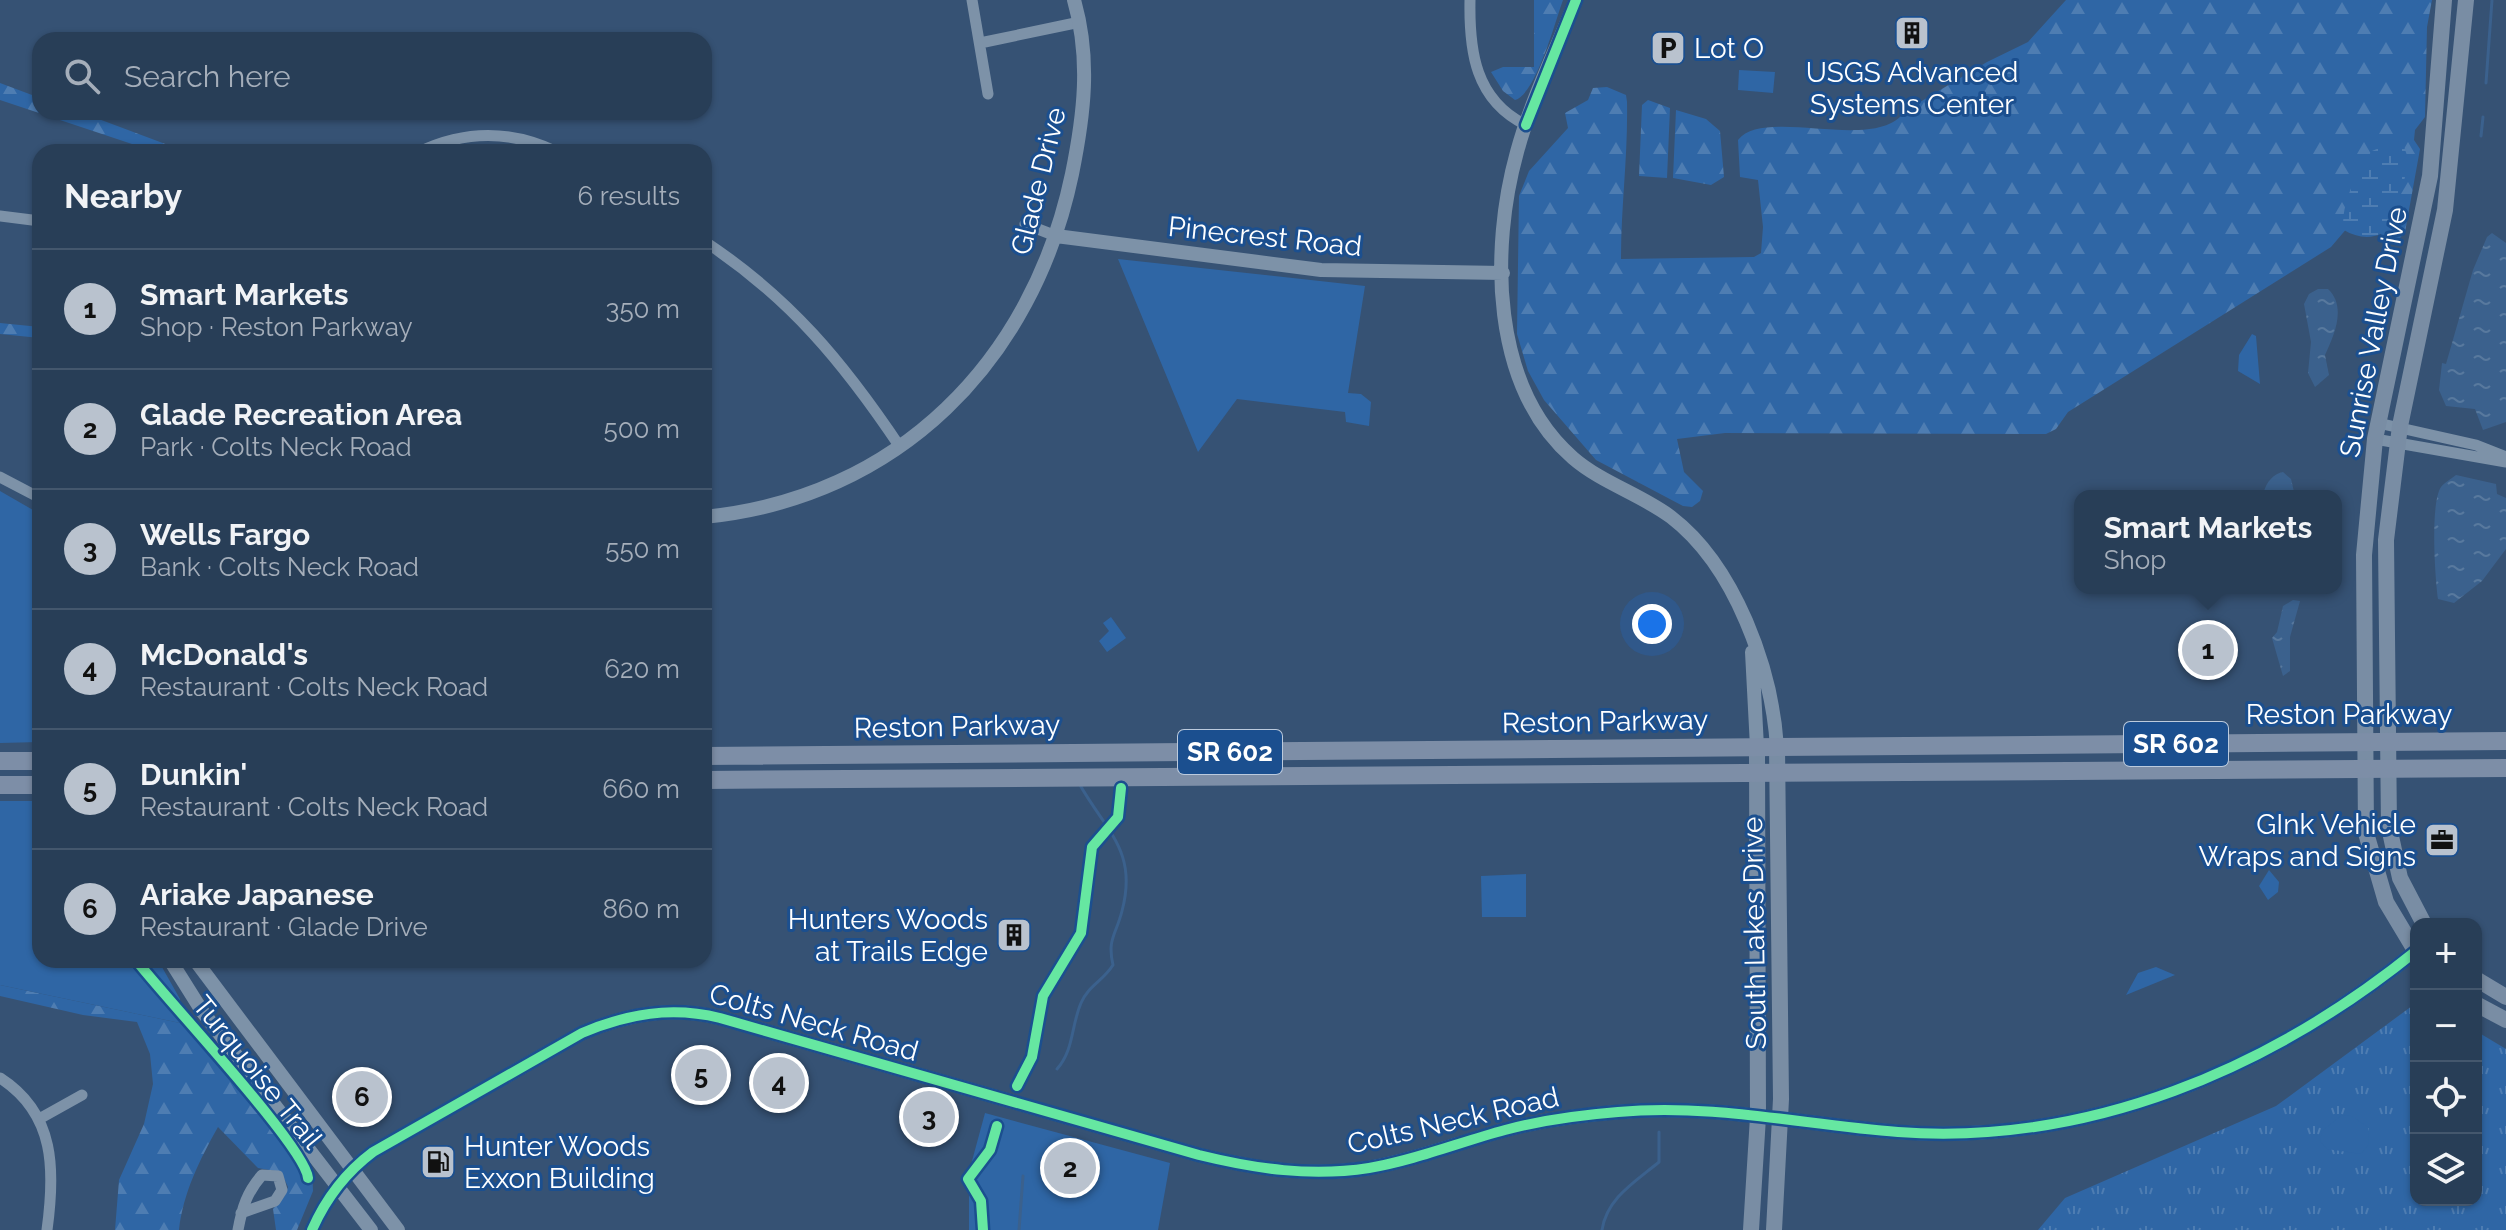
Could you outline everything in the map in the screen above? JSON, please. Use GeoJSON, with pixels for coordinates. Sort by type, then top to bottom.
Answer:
{"type":"FeatureCollection","features":[{"type":"Feature","properties":{"kind":"main road","name":"Sunrise Valley Drive"},"geometry":{"type":"LineString","coordinates":[[2410,941],[2388,906],[2372,862],[2366,833],[2364,555],[2377,431],[2426,200],[2444,0]]}},
{"type":"Feature","properties":{"kind":"main road","name":"Sunrise Valley Drive"},"geometry":{"type":"LineString","coordinates":[[2420,918],[2409,900],[2394,858],[2386,770],[2386,540],[2400,426],[2445,210],[2466,0]]}},
{"type":"Feature","properties":{"kind":"main road","name":"Reston Parkway"},"geometry":{"type":"LineString","coordinates":[[712,756],[2506,741]]}},
{"type":"Feature","properties":{"kind":"main road","name":"South Lakes Drive"},"geometry":{"type":"LineString","coordinates":[[1751,1230],[1758,1117],[1757,747]]}},
{"type":"Feature","properties":{"kind":"main road","name":"South Lakes Drive"},"geometry":{"type":"LineString","coordinates":[[1774,1230],[1780,1119],[1777,747]]}},
{"type":"Feature","properties":{"kind":"main road"},"geometry":{"type":"LineString","coordinates":[[0,761],[32,761]]}},
{"type":"Feature","properties":{"kind":"main road","name":"Reston Parkway"},"geometry":{"type":"LineString","coordinates":[[712,780],[2506,768]]}},
{"type":"Feature","properties":{"kind":"main road"},"geometry":{"type":"LineString","coordinates":[[0,785],[32,785]]}},
{"type":"Feature","properties":{"kind":"main road"},"geometry":{"type":"LineString","coordinates":[[2482,983],[2506,997]]}},
{"type":"Feature","properties":{"kind":"main road"},"geometry":{"type":"LineString","coordinates":[[2482,1007],[2506,1020]]}},
{"type":"Feature","properties":{"kind":"street"},"geometry":{"type":"LineString","coordinates":[[972,0],[988,94]]}},
{"type":"Feature","properties":{"kind":"street","name":"Glade Drive"},"geometry":{"type":"LineString","coordinates":[[712,516],[761,508],[809,494],[900,447],[950,406],[1003,344],[1035,289],[1056,236],[1084,104],[1085,61],[1074,0]]}},
{"type":"Feature","properties":{"kind":"street"},"geometry":{"type":"LineString","coordinates":[[1470,0],[1470,46],[1478,75],[1499,106],[1526,125]]}},
{"type":"Feature","properties":{"kind":"street","name":"South Lakes Drive"},"geometry":{"type":"LineString","coordinates":[[1576,0],[1526,125],[1508,190],[1503,273],[1510,355],[1520,385],[1538,417],[1579,463],[1659,509],[1689,533],[1728,584],[1770,690],[1777,747]]}},
{"type":"Feature","properties":{"kind":"street"},"geometry":{"type":"LineString","coordinates":[[980,43],[1080,22]]}},
{"type":"Feature","properties":{"kind":"street"},"geometry":{"type":"LineString","coordinates":[[439,144],[485,134],[524,139],[537,144]]}},
{"type":"Feature","properties":{"kind":"street"},"geometry":{"type":"LineString","coordinates":[[0,216],[32,220]]}},
{"type":"Feature","properties":{"kind":"street","name":"Pinecrest Road"},"geometry":{"type":"LineString","coordinates":[[1025,224],[1056,236],[1313,269],[1397,274],[1503,273]]}},
{"type":"Feature","properties":{"kind":"street"},"geometry":{"type":"LineString","coordinates":[[712,247],[766,285],[817,334],[900,447]]}},
{"type":"Feature","properties":{"kind":"street"},"geometry":{"type":"LineString","coordinates":[[2377,431],[2400,426],[2506,460]]}},
{"type":"Feature","properties":{"kind":"street"},"geometry":{"type":"LineString","coordinates":[[2377,431],[2397,444],[2506,460]]}},
{"type":"Feature","properties":{"kind":"street"},"geometry":{"type":"LineString","coordinates":[[0,477],[32,494]]}},
{"type":"Feature","properties":{"kind":"street","name":"South Lakes Drive"},"geometry":{"type":"LineString","coordinates":[[1751,639],[1757,747]]}},
{"type":"Feature","properties":{"kind":"street","name":"Colts Neck Road"},"geometry":{"type":"LineString","coordinates":[[312,1230],[352,1167],[408,1130],[582,1033],[632,1016],[674,1011],[720,1018],[1199,1155],[1280,1171],[1325,1172],[1387,1164],[1507,1130],[1599,1114],[1663,1110],[1941,1133],[2041,1125],[2122,1108],[2189,1087],[2272,1049],[2349,1003],[2410,956]]}},
{"type":"Feature","properties":{"kind":"street"},"geometry":{"type":"LineString","coordinates":[[175,968],[202,1011],[371,1230]]}},
{"type":"Feature","properties":{"kind":"street"},"geometry":{"type":"LineString","coordinates":[[201,968],[398,1230]]}},
{"type":"Feature","properties":{"kind":"street"},"geometry":{"type":"LineString","coordinates":[[0,1078],[20,1094],[39,1119],[53,1165],[47,1230]]}},
{"type":"Feature","properties":{"kind":"street"},"geometry":{"type":"LineString","coordinates":[[39,1119],[82,1095]]}},
{"type":"Feature","properties":{"kind":"street"},"geometry":{"type":"LineString","coordinates":[[238,1230],[241,1213]]}},
{"type":"Feature","properties":{"kind":"green space"},"geometry":{"type":"Polygon","coordinates":[[[1534,0],[1563,0],[1537,72],[1523,95],[1515,100],[1503,91],[1491,72],[1503,67],[1534,67],[1534,0]]]}},
{"type":"Feature","properties":{"kind":"green space"},"geometry":{"type":"Polygon","coordinates":[[[2066,0],[2432,0],[2427,27],[2425,117],[2415,130],[2414,140],[2420,149],[2405,232],[2395,244],[2385,241],[2365,207],[2331,247],[2068,412],[2056,429],[2046,434],[1725,433],[1677,439],[1684,472],[1703,491],[1700,501],[1692,507],[1683,506],[1596,460],[1544,400],[1528,371],[1517,334],[1519,196],[1529,171],[1568,128],[1565,113],[1588,100],[1593,88],[1607,87],[1626,95],[1621,259],[1754,257],[1761,253],[1763,227],[1758,180],[1740,177],[1738,140],[1752,131],[1772,127],[1847,130],[1871,129],[1891,123],[1905,111],[1987,62],[2028,42],[2066,0]]]}},
{"type":"Feature","properties":{"kind":"green space"},"geometry":{"type":"Polygon","coordinates":[[[1739,70],[1775,72],[1773,93],[1738,90],[1739,70]]]}},
{"type":"Feature","properties":{"kind":"green space"},"geometry":{"type":"Polygon","coordinates":[[[0,83],[32,95],[32,111],[0,100],[0,83]]]}},
{"type":"Feature","properties":{"kind":"green space"},"geometry":{"type":"Polygon","coordinates":[[[1648,100],[1670,108],[1667,178],[1639,176],[1642,105],[1648,100]]]}},
{"type":"Feature","properties":{"kind":"green space"},"geometry":{"type":"Polygon","coordinates":[[[1676,110],[1706,119],[1720,131],[1724,177],[1711,185],[1673,178],[1676,110]]]}},
{"type":"Feature","properties":{"kind":"green space"},"geometry":{"type":"Polygon","coordinates":[[[60,120],[101,120],[165,144],[132,144],[60,120]]]}},
{"type":"Feature","properties":{"kind":"green space"},"geometry":{"type":"Polygon","coordinates":[[[2391,143],[2403,144],[2409,161],[2393,224],[2376,236],[2363,237],[2350,233],[2344,230],[2344,210],[2356,178],[2372,151],[2391,143]]]}},
{"type":"Feature","properties":{"kind":"green space"},"geometry":{"type":"Polygon","coordinates":[[[1118,259],[1365,286],[1348,393],[1361,394],[1371,402],[1369,426],[1346,422],[1345,412],[1237,399],[1198,452],[1118,259]]]}},
{"type":"Feature","properties":{"kind":"green space"},"geometry":{"type":"Polygon","coordinates":[[[0,323],[32,326],[32,337],[0,334],[0,323]]]}},
{"type":"Feature","properties":{"kind":"green space"},"geometry":{"type":"Polygon","coordinates":[[[2252,334],[2256,336],[2260,384],[2238,371],[2239,355],[2252,334]]]}},
{"type":"Feature","properties":{"kind":"green space"},"geometry":{"type":"Polygon","coordinates":[[[0,491],[32,509],[32,742],[0,743],[0,491]]]}},
{"type":"Feature","properties":{"kind":"green space"},"geometry":{"type":"Polygon","coordinates":[[[1111,617],[1126,638],[1107,652],[1099,641],[1109,631],[1103,623],[1111,617]]]}},
{"type":"Feature","properties":{"kind":"green space"},"geometry":{"type":"Polygon","coordinates":[[[0,801],[32,801],[32,968],[163,968],[180,999],[180,1023],[0,985],[0,801]]]}},
{"type":"Feature","properties":{"kind":"green space"},"geometry":{"type":"Polygon","coordinates":[[[2269,870],[2279,882],[2278,892],[2268,900],[2259,886],[2269,870]]]}},
{"type":"Feature","properties":{"kind":"green space"},"geometry":{"type":"Polygon","coordinates":[[[1526,874],[1526,917],[1482,917],[1481,876],[1526,874]]]}},
{"type":"Feature","properties":{"kind":"green space"},"geometry":{"type":"Polygon","coordinates":[[[2156,967],[2175,975],[2126,995],[2138,973],[2156,967]]]}},
{"type":"Feature","properties":{"kind":"green space"},"geometry":{"type":"Polygon","coordinates":[[[0,985],[180,1023],[204,1032],[224,1053],[312,1171],[313,1191],[297,1230],[276,1230],[273,1209],[288,1187],[281,1172],[258,1168],[218,1127],[193,1177],[179,1230],[115,1230],[119,1180],[144,1124],[153,1084],[150,1054],[137,1022],[83,1015],[0,996],[0,985]]]}},
{"type":"Feature","properties":{"kind":"green space"},"geometry":{"type":"Polygon","coordinates":[[[2410,1007],[2410,1206],[2482,1206],[2482,1035],[2506,1049],[2506,1230],[2038,1230],[2065,1198],[2276,1106],[2410,1007]]]}},
{"type":"Feature","properties":{"kind":"green space"},"geometry":{"type":"Polygon","coordinates":[[[985,1113],[1170,1163],[1158,1230],[969,1230],[969,1172],[985,1113]]]}},
{"type":"Feature","properties":{"kind":"green space"},"geometry":{"type":"Polygon","coordinates":[[[2342,1115],[2351,1116],[2368,1127],[2369,1144],[2361,1154],[2327,1149],[2320,1141],[2322,1131],[2342,1115]]]}},
{"type":"Feature","properties":{"kind":"water"},"geometry":{"type":"Polygon","coordinates":[[[2492,233],[2506,243],[2506,422],[2483,430],[2475,409],[2446,406],[2439,390],[2442,363],[2446,364],[2473,270],[2487,237],[2492,233]]]}},
{"type":"Feature","properties":{"kind":"water"},"geometry":{"type":"Polygon","coordinates":[[[2318,289],[2328,289],[2334,296],[2338,313],[2325,355],[2329,375],[2315,387],[2308,373],[2311,342],[2304,304],[2309,294],[2318,289]]]}},
{"type":"Feature","properties":{"kind":"water"},"geometry":{"type":"Polygon","coordinates":[[[2283,472],[2291,479],[2294,490],[2264,490],[2273,477],[2283,472]]]}},
{"type":"Feature","properties":{"kind":"water"},"geometry":{"type":"Polygon","coordinates":[[[2456,475],[2496,484],[2497,494],[2506,498],[2506,549],[2482,581],[2454,603],[2438,599],[2434,524],[2441,487],[2456,475]]]}},
{"type":"Feature","properties":{"kind":"water"},"geometry":{"type":"Polygon","coordinates":[[[2293,600],[2300,601],[2290,637],[2290,671],[2283,676],[2272,638],[2277,632],[2283,606],[2293,600]]]}},
{"type":"Feature","properties":{"kind":"waterway"},"geometry":{"type":"LineString","coordinates":[[2486,83],[2492,0]]}},
{"type":"Feature","properties":{"kind":"waterway"},"geometry":{"type":"LineString","coordinates":[[2481,136],[2483,117]]}},
{"type":"Feature","properties":{"kind":"waterway"},"geometry":{"type":"LineString","coordinates":[[1057,1069],[1067,1054],[1084,997],[1113,965],[1112,943],[1126,890],[1126,872],[1117,843],[1080,785]]}},
{"type":"Feature","properties":{"kind":"waterway"},"geometry":{"type":"LineString","coordinates":[[1602,1230],[1616,1200],[1659,1162],[1659,1132]]}},
{"type":"Feature","properties":{"kind":"waterway"},"geometry":{"type":"LineString","coordinates":[[1019,1230],[1023,1176]]}},
{"type":"Feature","properties":{"kind":"cycle path"},"geometry":{"type":"LineString","coordinates":[[1526,125],[1576,0]]}},
{"type":"Feature","properties":{"kind":"cycle path"},"geometry":{"type":"LineString","coordinates":[[1017,1086],[1032,1057],[1043,996],[1081,933],[1092,847],[1118,817],[1121,788]]}},
{"type":"Feature","properties":{"kind":"cycle path"},"geometry":{"type":"LineString","coordinates":[[312,1230],[337,1187],[373,1152],[582,1033],[616,1021],[650,1014],[667,1012],[720,1018],[1199,1155],[1263,1168],[1326,1172],[1386,1165],[1533,1123],[1618,1112],[1688,1110],[1898,1132],[1969,1133],[2039,1126],[2107,1112],[2174,1091],[2238,1064],[2300,1031],[2360,993],[2410,956]]}},
{"type":"Feature","properties":{"kind":"cycle path","name":"Turquoise Trail"},"geometry":{"type":"LineString","coordinates":[[143,968],[260,1105],[301,1161],[308,1178]]}},
{"type":"Feature","properties":{"kind":"cycle path"},"geometry":{"type":"LineString","coordinates":[[983,1230],[981,1201],[968,1179],[990,1150],[997,1126]]}},
{"type":"Feature","properties":{"kind":"place","name":"USGS Advanced Systems Center"},"geometry":{"type":"Point","coordinates":[1912,33]}},
{"type":"Feature","properties":{"kind":"place","name":"Lot O"},"geometry":{"type":"Point","coordinates":[1668,48]}},
{"type":"Feature","properties":{"kind":"place","name":"Smart Markets"},"geometry":{"type":"Point","coordinates":[2208,650]}},
{"type":"Feature","properties":{"kind":"place","name":"GInk Vehicle Wraps and Signs"},"geometry":{"type":"Point","coordinates":[2442,840]}},
{"type":"Feature","properties":{"kind":"place","name":"Hunters Woods at Trails Edge"},"geometry":{"type":"Point","coordinates":[1014,935]}},
{"type":"Feature","properties":{"kind":"place","name":"Dunkin'"},"geometry":{"type":"Point","coordinates":[701,1075]}},
{"type":"Feature","properties":{"kind":"place","name":"McDonald's"},"geometry":{"type":"Point","coordinates":[779,1083]}},
{"type":"Feature","properties":{"kind":"place","name":"Ariake Japanese"},"geometry":{"type":"Point","coordinates":[362,1097]}},
{"type":"Feature","properties":{"kind":"place","name":"Wells Fargo"},"geometry":{"type":"Point","coordinates":[929,1117]}},
{"type":"Feature","properties":{"kind":"place","name":"Hunter Woods Exxon Building"},"geometry":{"type":"Point","coordinates":[438,1162]}},
{"type":"Feature","properties":{"kind":"place","name":"Glade Recreation Area"},"geometry":{"type":"Point","coordinates":[1070,1168]}}]}
